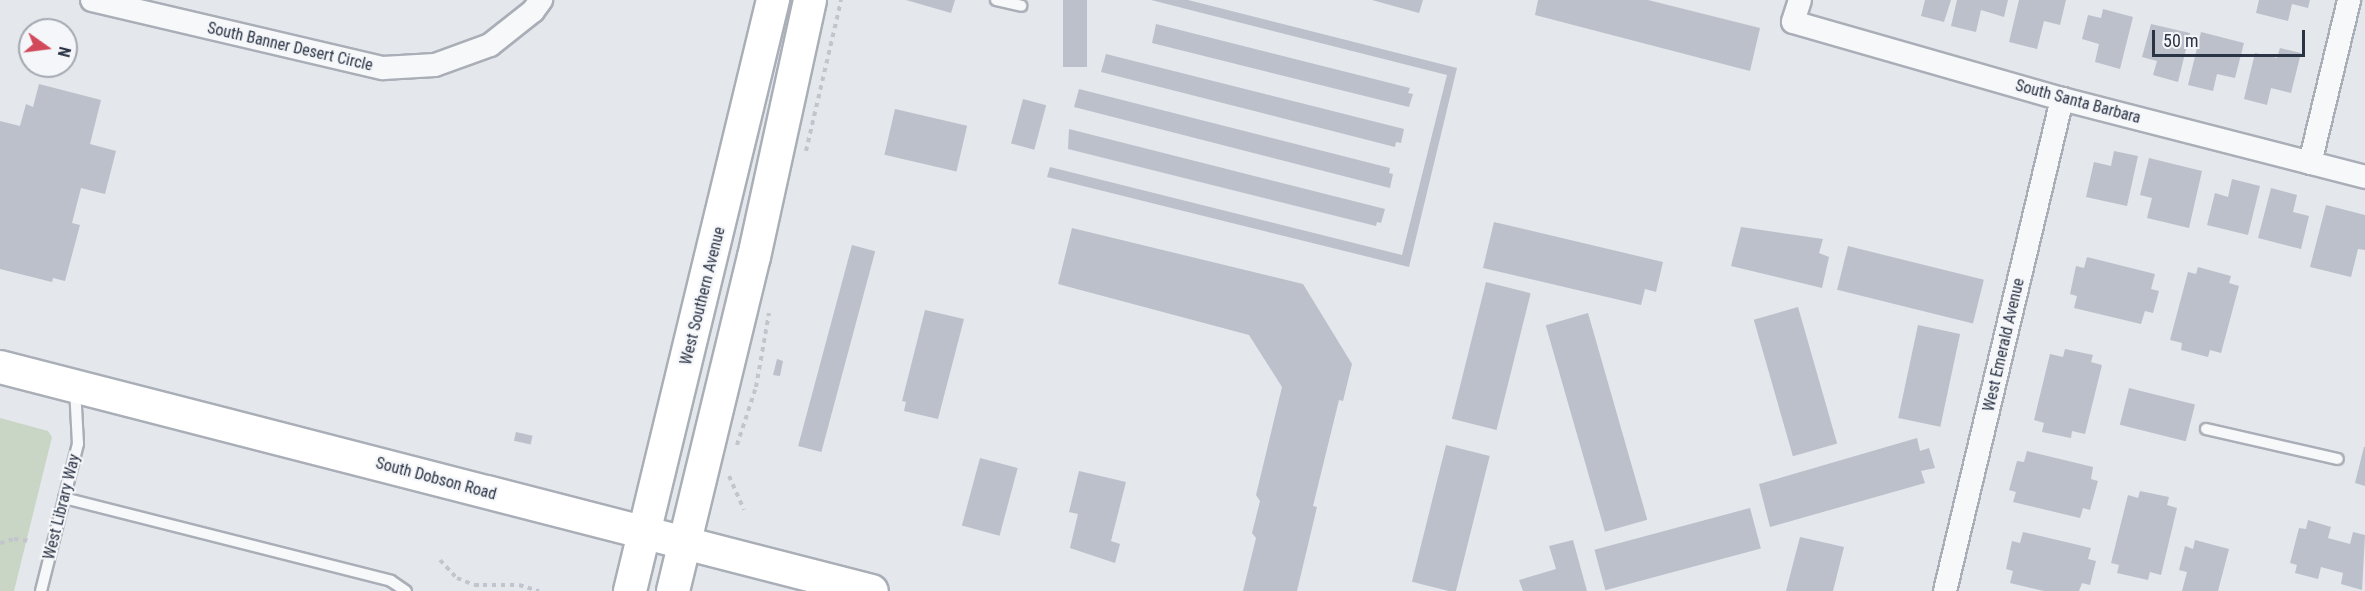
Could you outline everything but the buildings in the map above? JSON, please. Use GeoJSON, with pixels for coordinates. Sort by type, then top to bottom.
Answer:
{"type":"FeatureCollection","features":[{"type":"Feature","properties":{"kind":"main road","name":"West Southern Avenue"},"geometry":{"type":"LineString","coordinates":[[630,591],[773,0]]}},
{"type":"Feature","properties":{"kind":"main road"},"geometry":{"type":"LineString","coordinates":[[777,149],[767,140],[764,127],[784,25],[779,0]]}},
{"type":"Feature","properties":{"kind":"main road"},"geometry":{"type":"LineString","coordinates":[[673,591],[810,0]]}},
{"type":"Feature","properties":{"kind":"main road","name":"South Dobson Road"},"geometry":{"type":"LineString","coordinates":[[0,367],[872,591]]}},
{"type":"Feature","properties":{"kind":"street","name":"South Banner Desert Circle"},"geometry":{"type":"LineString","coordinates":[[92,0],[383,68],[435,65],[490,45],[533,11],[540,0]]}},
{"type":"Feature","properties":{"kind":"street","name":"South Santa Barbara"},"geometry":{"type":"LineString","coordinates":[[1800,0],[1793,22],[2062,99],[2365,177]]}},
{"type":"Feature","properties":{"kind":"street"},"geometry":{"type":"LineString","coordinates":[[2310,163],[2349,0]]}},
{"type":"Feature","properties":{"kind":"street","name":"West Emerald Avenue"},"geometry":{"type":"LineString","coordinates":[[1945,591],[2062,99]]}},
{"type":"Feature","properties":{"kind":"lane"},"geometry":{"type":"LineString","coordinates":[[996,0],[1021,6]]}},
{"type":"Feature","properties":{"kind":"lane","name":"West Library Way"},"geometry":{"type":"LineString","coordinates":[[41,591],[78,444],[75,386]]}},
{"type":"Feature","properties":{"kind":"lane"},"geometry":{"type":"LineString","coordinates":[[2206,429],[2338,459]]}},
{"type":"Feature","properties":{"kind":"lane"},"geometry":{"type":"LineString","coordinates":[[64,498],[391,581],[406,591]]}},
{"type":"Feature","properties":{"kind":"path"},"geometry":{"type":"LineString","coordinates":[[0,543],[14,539],[30,541]]}},
{"type":"Feature","properties":{"kind":"path"},"geometry":{"type":"LineString","coordinates":[[440,561],[457,578],[474,585],[519,585],[539,591]]}},
{"type":"Feature","properties":{"kind":"green space"},"geometry":{"type":"Polygon","coordinates":[[[0,418],[48,431],[52,437],[14,591],[0,591],[0,418]]]}}]}
